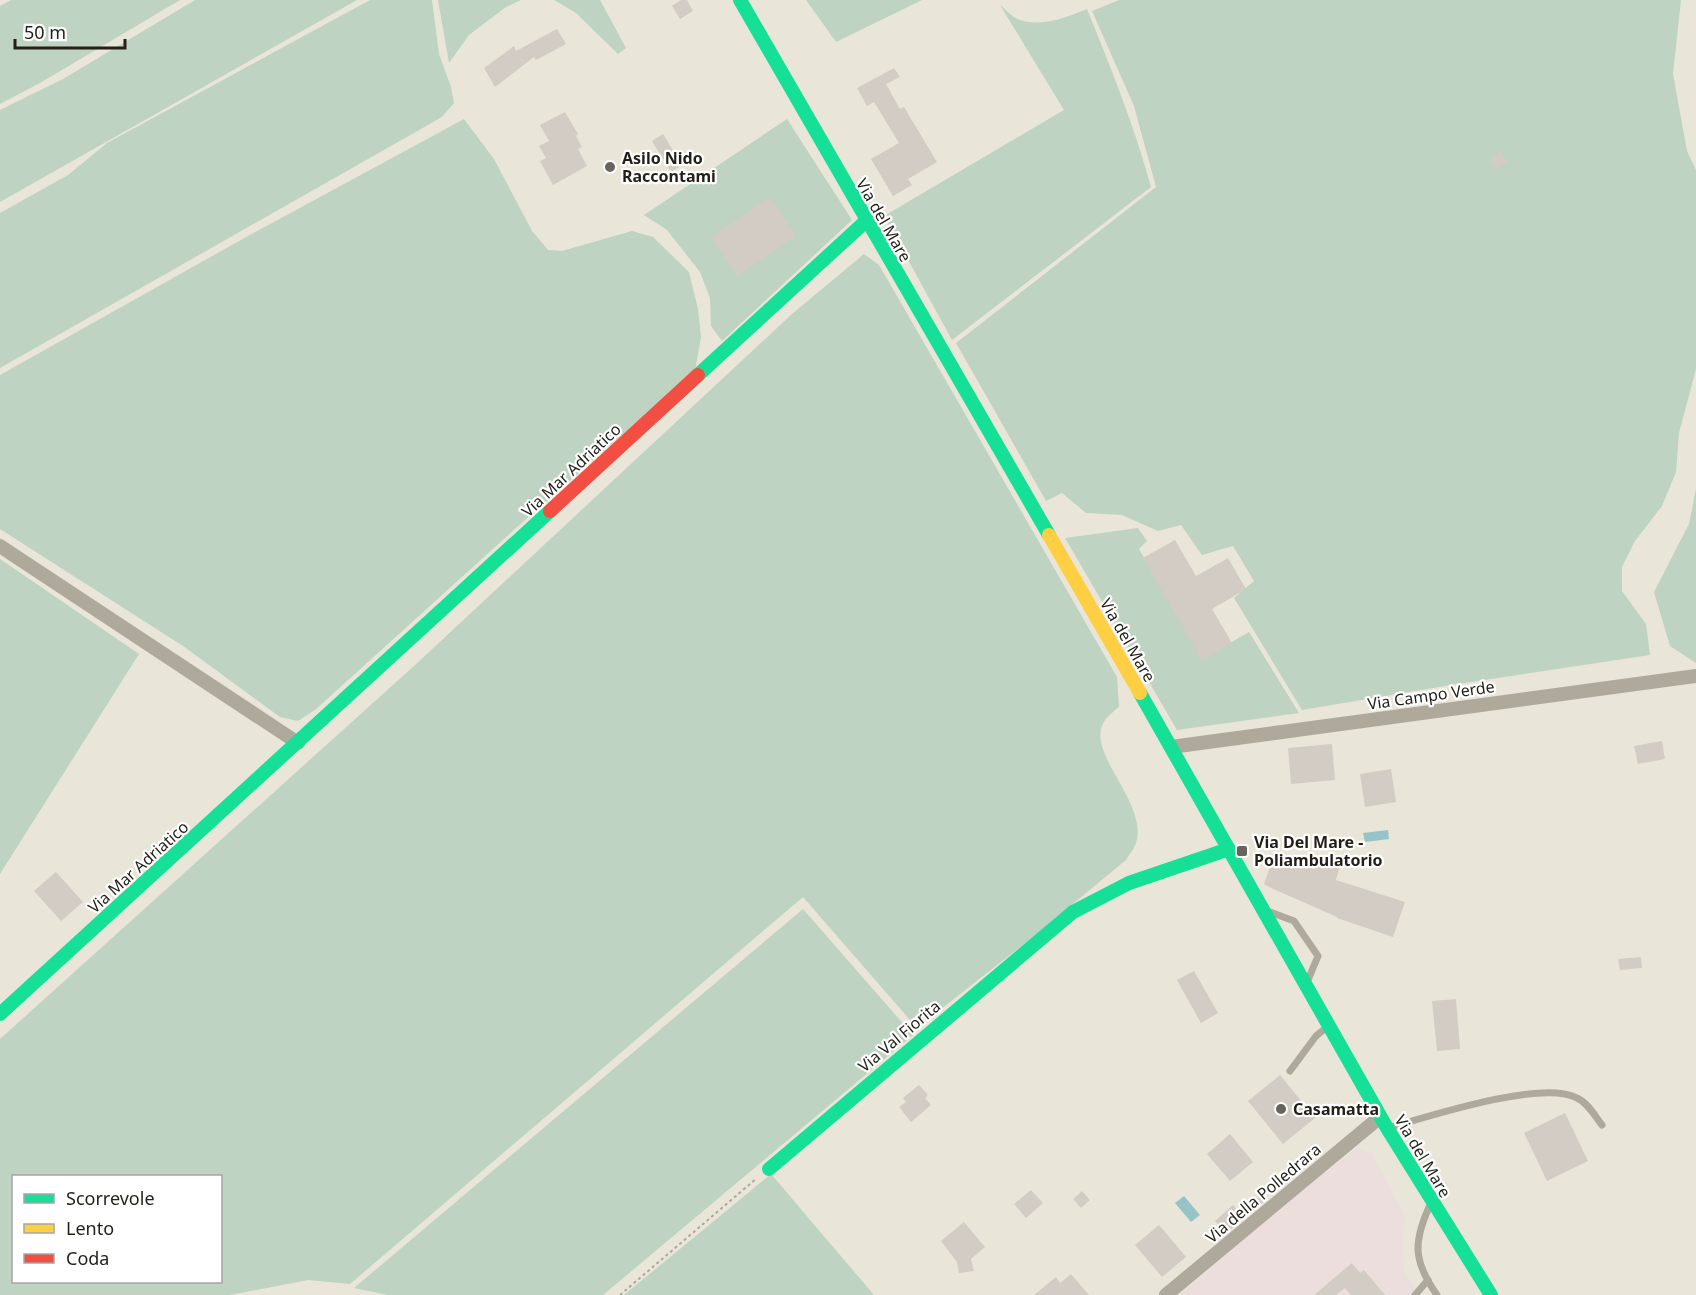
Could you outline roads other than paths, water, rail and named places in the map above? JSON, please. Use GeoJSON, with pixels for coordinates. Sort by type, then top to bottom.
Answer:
{"type":"FeatureCollection","features":[{"type":"Feature","properties":{"kind":"street","name":"Via del Mare"},"geometry":{"type":"LineString","coordinates":[[740,0],[1171,747],[1383,1123],[1491,1295]]}},
{"type":"Feature","properties":{"kind":"street","name":"Via Mar Adriatico"},"geometry":{"type":"LineString","coordinates":[[0,1014],[866,221]]}},
{"type":"Feature","properties":{"kind":"street"},"geometry":{"type":"LineString","coordinates":[[0,546],[298,743]]}},
{"type":"Feature","properties":{"kind":"street","name":"Via Campo Verde"},"geometry":{"type":"LineString","coordinates":[[1171,747],[1696,676]]}},
{"type":"Feature","properties":{"kind":"street","name":"Via Val Fiorita"},"geometry":{"type":"LineString","coordinates":[[769,1169],[1073,912],[1105,893],[1140,878],[1229,849]]}},
{"type":"Feature","properties":{"kind":"street","name":"Via della Polledrara"},"geometry":{"type":"LineString","coordinates":[[1166,1295],[1383,1123]]}},
{"type":"Feature","properties":{"kind":"lane"},"geometry":{"type":"LineString","coordinates":[[1262,909],[1294,921],[1318,956],[1306,986]]}},
{"type":"Feature","properties":{"kind":"lane"},"geometry":{"type":"LineString","coordinates":[[1290,1071],[1316,1036],[1329,1026]]}},
{"type":"Feature","properties":{"kind":"lane"},"geometry":{"type":"LineString","coordinates":[[1383,1123],[1546,1092],[1579,1098],[1602,1125]]}},
{"type":"Feature","properties":{"kind":"lane"},"geometry":{"type":"LineString","coordinates":[[1431,1202],[1418,1239],[1420,1266],[1437,1295]]}},
{"type":"Feature","properties":{"kind":"lane"},"geometry":{"type":"LineString","coordinates":[[1415,1295],[1428,1280]]}},
{"type":"Feature","properties":{"kind":"water"},"geometry":{"type":"Polygon","coordinates":[[[1388,830],[1389,839],[1365,842],[1363,833],[1388,830]]]}},
{"type":"Feature","properties":{"kind":"water"},"geometry":{"type":"Polygon","coordinates":[[[1184,1196],[1200,1215],[1191,1222],[1175,1203],[1184,1196]]]}},
{"type":"Feature","properties":{"kind":"place","name":"Asilo Nido Raccontami"},"geometry":{"type":"Point","coordinates":[610,167]}},
{"type":"Feature","properties":{"kind":"place","name":"Via Del Mare - Poliambulatorio"},"geometry":{"type":"Point","coordinates":[1242,851]}},
{"type":"Feature","properties":{"kind":"place","name":"Casamatta"},"geometry":{"type":"Point","coordinates":[1281,1109]}}]}
